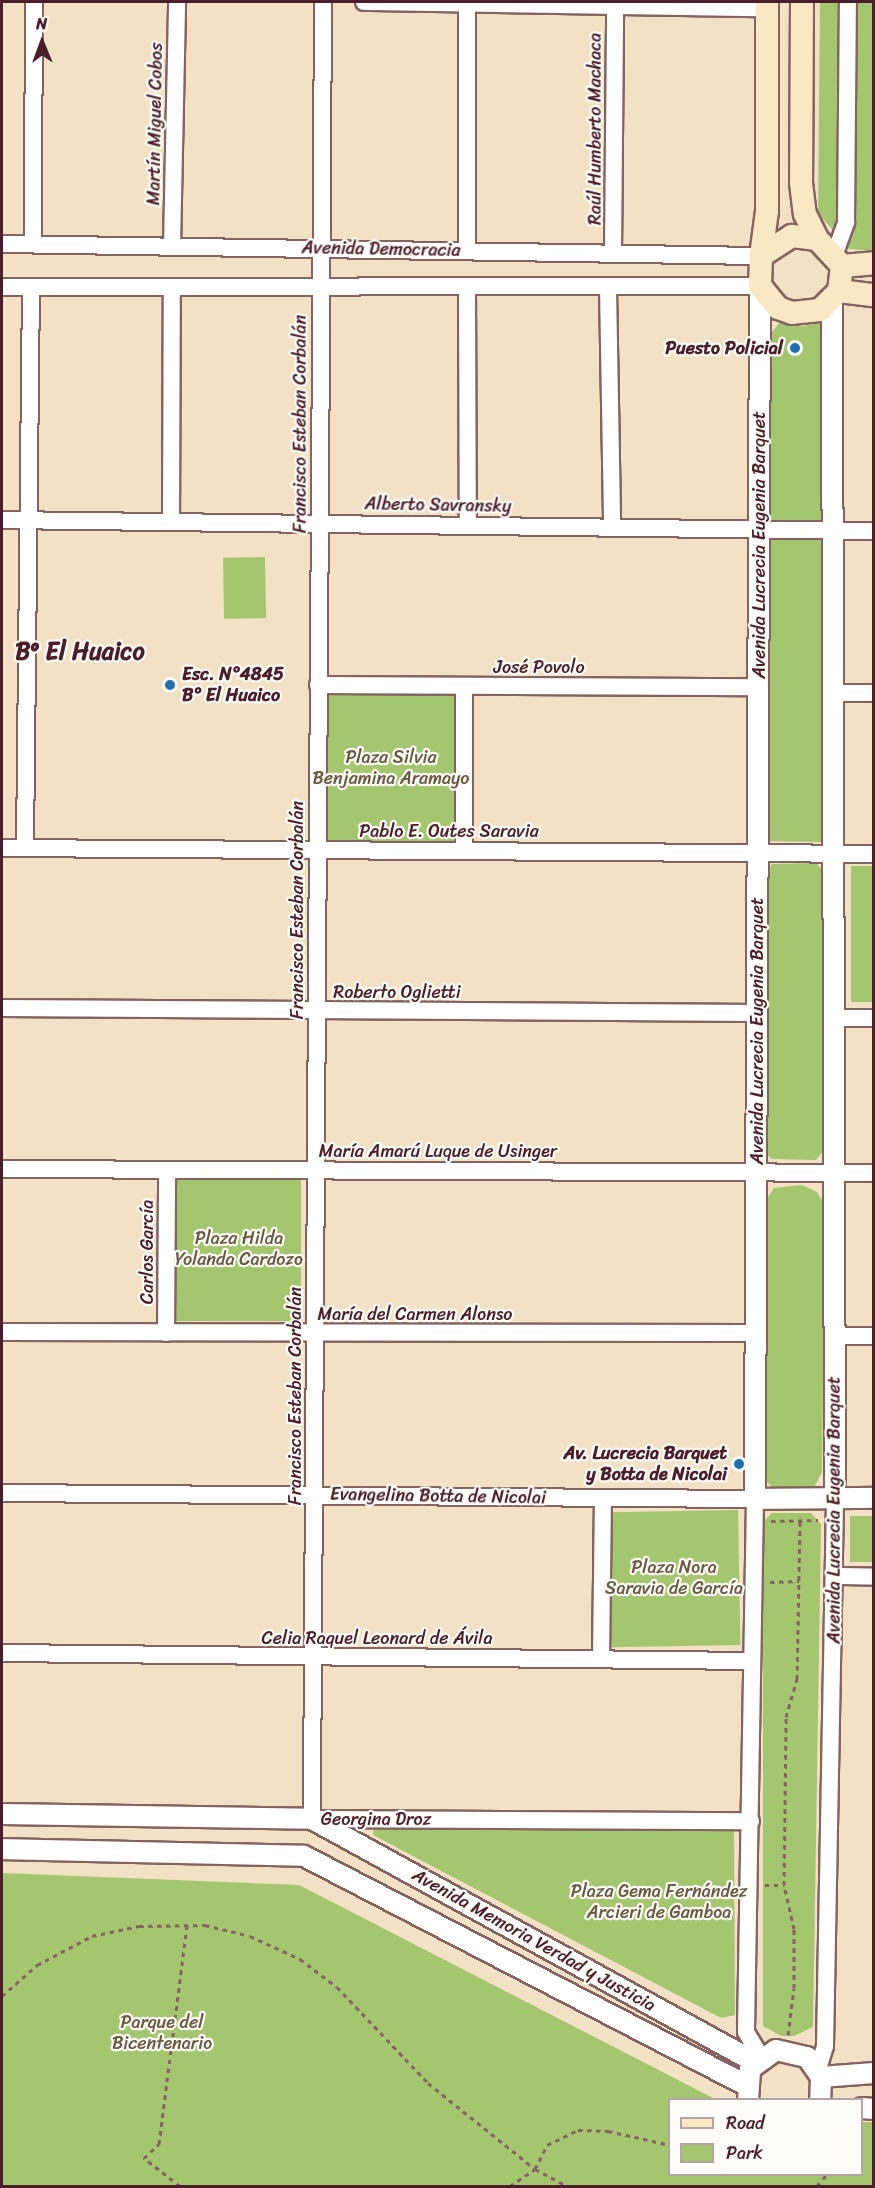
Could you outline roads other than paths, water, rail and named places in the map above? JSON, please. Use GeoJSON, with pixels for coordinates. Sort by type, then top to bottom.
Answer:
{"type":"FeatureCollection","features":[{"type":"Feature","properties":{"kind":"main road"},"geometry":{"type":"LineString","coordinates":[[802,2],[801,183],[805,214],[817,239],[838,260],[873,263]]}},
{"type":"Feature","properties":{"kind":"main road","name":"Avenida Lucrecia Eugenia Barquet"},"geometry":{"type":"LineString","coordinates":[[760,286],[767,211],[767,5]]}},
{"type":"Feature","properties":{"kind":"main road"},"geometry":{"type":"LineString","coordinates":[[761,256],[792,236],[817,239]]}},
{"type":"Feature","properties":{"kind":"main road"},"geometry":{"type":"LineString","coordinates":[[836,296],[838,260]]}},
{"type":"Feature","properties":{"kind":"main road"},"geometry":{"type":"LineString","coordinates":[[760,286],[778,308],[792,313],[813,312],[836,296],[873,295]]}},
{"type":"Feature","properties":{"kind":"street"},"geometry":{"type":"LineString","coordinates":[[33,244],[34,2]]}},
{"type":"Feature","properties":{"kind":"street","name":"Martín Miguel Cobos"},"geometry":{"type":"LineString","coordinates":[[172,246],[177,2]]}},
{"type":"Feature","properties":{"kind":"street","name":"Francisco Esteban Corbalán"},"geometry":{"type":"LineString","coordinates":[[312,1819],[323,2]]}},
{"type":"Feature","properties":{"kind":"street"},"geometry":{"type":"LineString","coordinates":[[364,2],[615,6],[767,5]]}},
{"type":"Feature","properties":{"kind":"street"},"geometry":{"type":"LineString","coordinates":[[838,260],[846,222],[848,2]]}},
{"type":"Feature","properties":{"kind":"street"},"geometry":{"type":"LineString","coordinates":[[467,3],[467,251]]}},
{"type":"Feature","properties":{"kind":"street","name":"Raúl Humberto Machaca"},"geometry":{"type":"LineString","coordinates":[[613,253],[615,6]]}},
{"type":"Feature","properties":{"kind":"street","name":"Avenida Democracia"},"geometry":{"type":"LineString","coordinates":[[2,244],[761,256]]}},
{"type":"Feature","properties":{"kind":"street","name":"Avenida Democracia"},"geometry":{"type":"LineString","coordinates":[[2,288],[760,286]]}},
{"type":"Feature","properties":{"kind":"street","name":"Avenida Lucrecia Eugenia Barquet"},"geometry":{"type":"LineString","coordinates":[[758,2059],[746,2032],[751,1821],[758,1173],[760,286]]}},
{"type":"Feature","properties":{"kind":"street"},"geometry":{"type":"LineString","coordinates":[[25,848],[31,288]]}},
{"type":"Feature","properties":{"kind":"street"},"geometry":{"type":"LineString","coordinates":[[171,522],[172,288]]}},
{"type":"Feature","properties":{"kind":"street"},"geometry":{"type":"LineString","coordinates":[[467,288],[468,525]]}},
{"type":"Feature","properties":{"kind":"street"},"geometry":{"type":"LineString","coordinates":[[608,288],[612,527]]}},
{"type":"Feature","properties":{"kind":"street","name":"Avenida Lucrecia Eugenia Barquet"},"geometry":{"type":"LineString","coordinates":[[819,2073],[825,2046],[835,1576],[836,296]]}},
{"type":"Feature","properties":{"kind":"street","name":"Alberto Savransky"},"geometry":{"type":"LineString","coordinates":[[2,520],[873,531]]}},
{"type":"Feature","properties":{"kind":"street","name":"José Povolo"},"geometry":{"type":"LineString","coordinates":[[318,685],[759,687]]}},
{"type":"Feature","properties":{"kind":"street"},"geometry":{"type":"LineString","coordinates":[[464,686],[464,851]]}},
{"type":"Feature","properties":{"kind":"street"},"geometry":{"type":"LineString","coordinates":[[837,693],[873,693]]}},
{"type":"Feature","properties":{"kind":"street","name":"Pablo E. Outes Saravia"},"geometry":{"type":"LineString","coordinates":[[2,848],[873,854]]}},
{"type":"Feature","properties":{"kind":"street","name":"Roberto Oglietti"},"geometry":{"type":"LineString","coordinates":[[2,1008],[757,1013]]}},
{"type":"Feature","properties":{"kind":"street"},"geometry":{"type":"LineString","coordinates":[[835,1018],[873,1018]]}},
{"type":"Feature","properties":{"kind":"street","name":"María Amarú Luque de Usinger"},"geometry":{"type":"LineString","coordinates":[[2,1170],[873,1173]]}},
{"type":"Feature","properties":{"kind":"street","name":"Carlos García"},"geometry":{"type":"LineString","coordinates":[[166,1333],[167,1172]]}},
{"type":"Feature","properties":{"kind":"street","name":"María del Carmen Alonso"},"geometry":{"type":"LineString","coordinates":[[2,1332],[756,1333]]}},
{"type":"Feature","properties":{"kind":"street"},"geometry":{"type":"LineString","coordinates":[[834,1336],[873,1336]]}},
{"type":"Feature","properties":{"kind":"street","name":"Evangelina Botta de Nicolai"},"geometry":{"type":"LineString","coordinates":[[2,1493],[873,1498]]}},
{"type":"Feature","properties":{"kind":"street"},"geometry":{"type":"LineString","coordinates":[[601,1659],[603,1498]]}},
{"type":"Feature","properties":{"kind":"street"},"geometry":{"type":"LineString","coordinates":[[835,1576],[873,1577]]}},
{"type":"Feature","properties":{"kind":"street","name":"Celia Raquel Leonard de Ávila"},"geometry":{"type":"LineString","coordinates":[[2,1653],[752,1661]]}},
{"type":"Feature","properties":{"kind":"street","name":"Georgina Droz"},"geometry":{"type":"LineString","coordinates":[[2,1814],[312,1819],[751,1821]]}},
{"type":"Feature","properties":{"kind":"street","name":"Avenida Memoria Verdad y Justicia"},"geometry":{"type":"LineString","coordinates":[[2,1849],[304,1856],[747,2092],[758,2059],[312,1819]]}},
{"type":"Feature","properties":{"kind":"street"},"geometry":{"type":"LineString","coordinates":[[758,2059],[792,2050],[819,2073],[873,2073]]}},
{"type":"Feature","properties":{"kind":"street"},"geometry":{"type":"LineString","coordinates":[[819,2073],[820,2098]]}},
{"type":"Feature","properties":{"kind":"place","name":"Puesto Policial"},"geometry":{"type":"Point","coordinates":[795,348]}},
{"type":"Feature","properties":{"kind":"place","name":"Esc. N°4845 B° El Huaico"},"geometry":{"type":"Point","coordinates":[170,685]}},
{"type":"Feature","properties":{"kind":"place","name":"Av. Lucrecia Barquet y Botta de Nicolai"},"geometry":{"type":"Point","coordinates":[739,1464]}},
{"type":"Feature","properties":{"kind":"district","name":"Bº El Huaico"},"geometry":{"type":"Point","coordinates":[80,652]}},
{"type":"Feature","properties":{"kind":"park label","name":"Plaza Silvia Benjamina Aramayo"},"geometry":{"type":"Point","coordinates":[391,768]}},
{"type":"Feature","properties":{"kind":"park label","name":"Plaza Hilda Yolanda Cardozo"},"geometry":{"type":"Point","coordinates":[239,1249]}},
{"type":"Feature","properties":{"kind":"park label","name":"Plaza Nora Saravia de García"},"geometry":{"type":"Point","coordinates":[674,1578]}},
{"type":"Feature","properties":{"kind":"park label","name":"Plaza Gema Fernández Arcieri de Gamboa"},"geometry":{"type":"Point","coordinates":[659,1902]}},
{"type":"Feature","properties":{"kind":"park label","name":"Parque del Bicentenario"},"geometry":{"type":"Point","coordinates":[162,2033]}}]}
